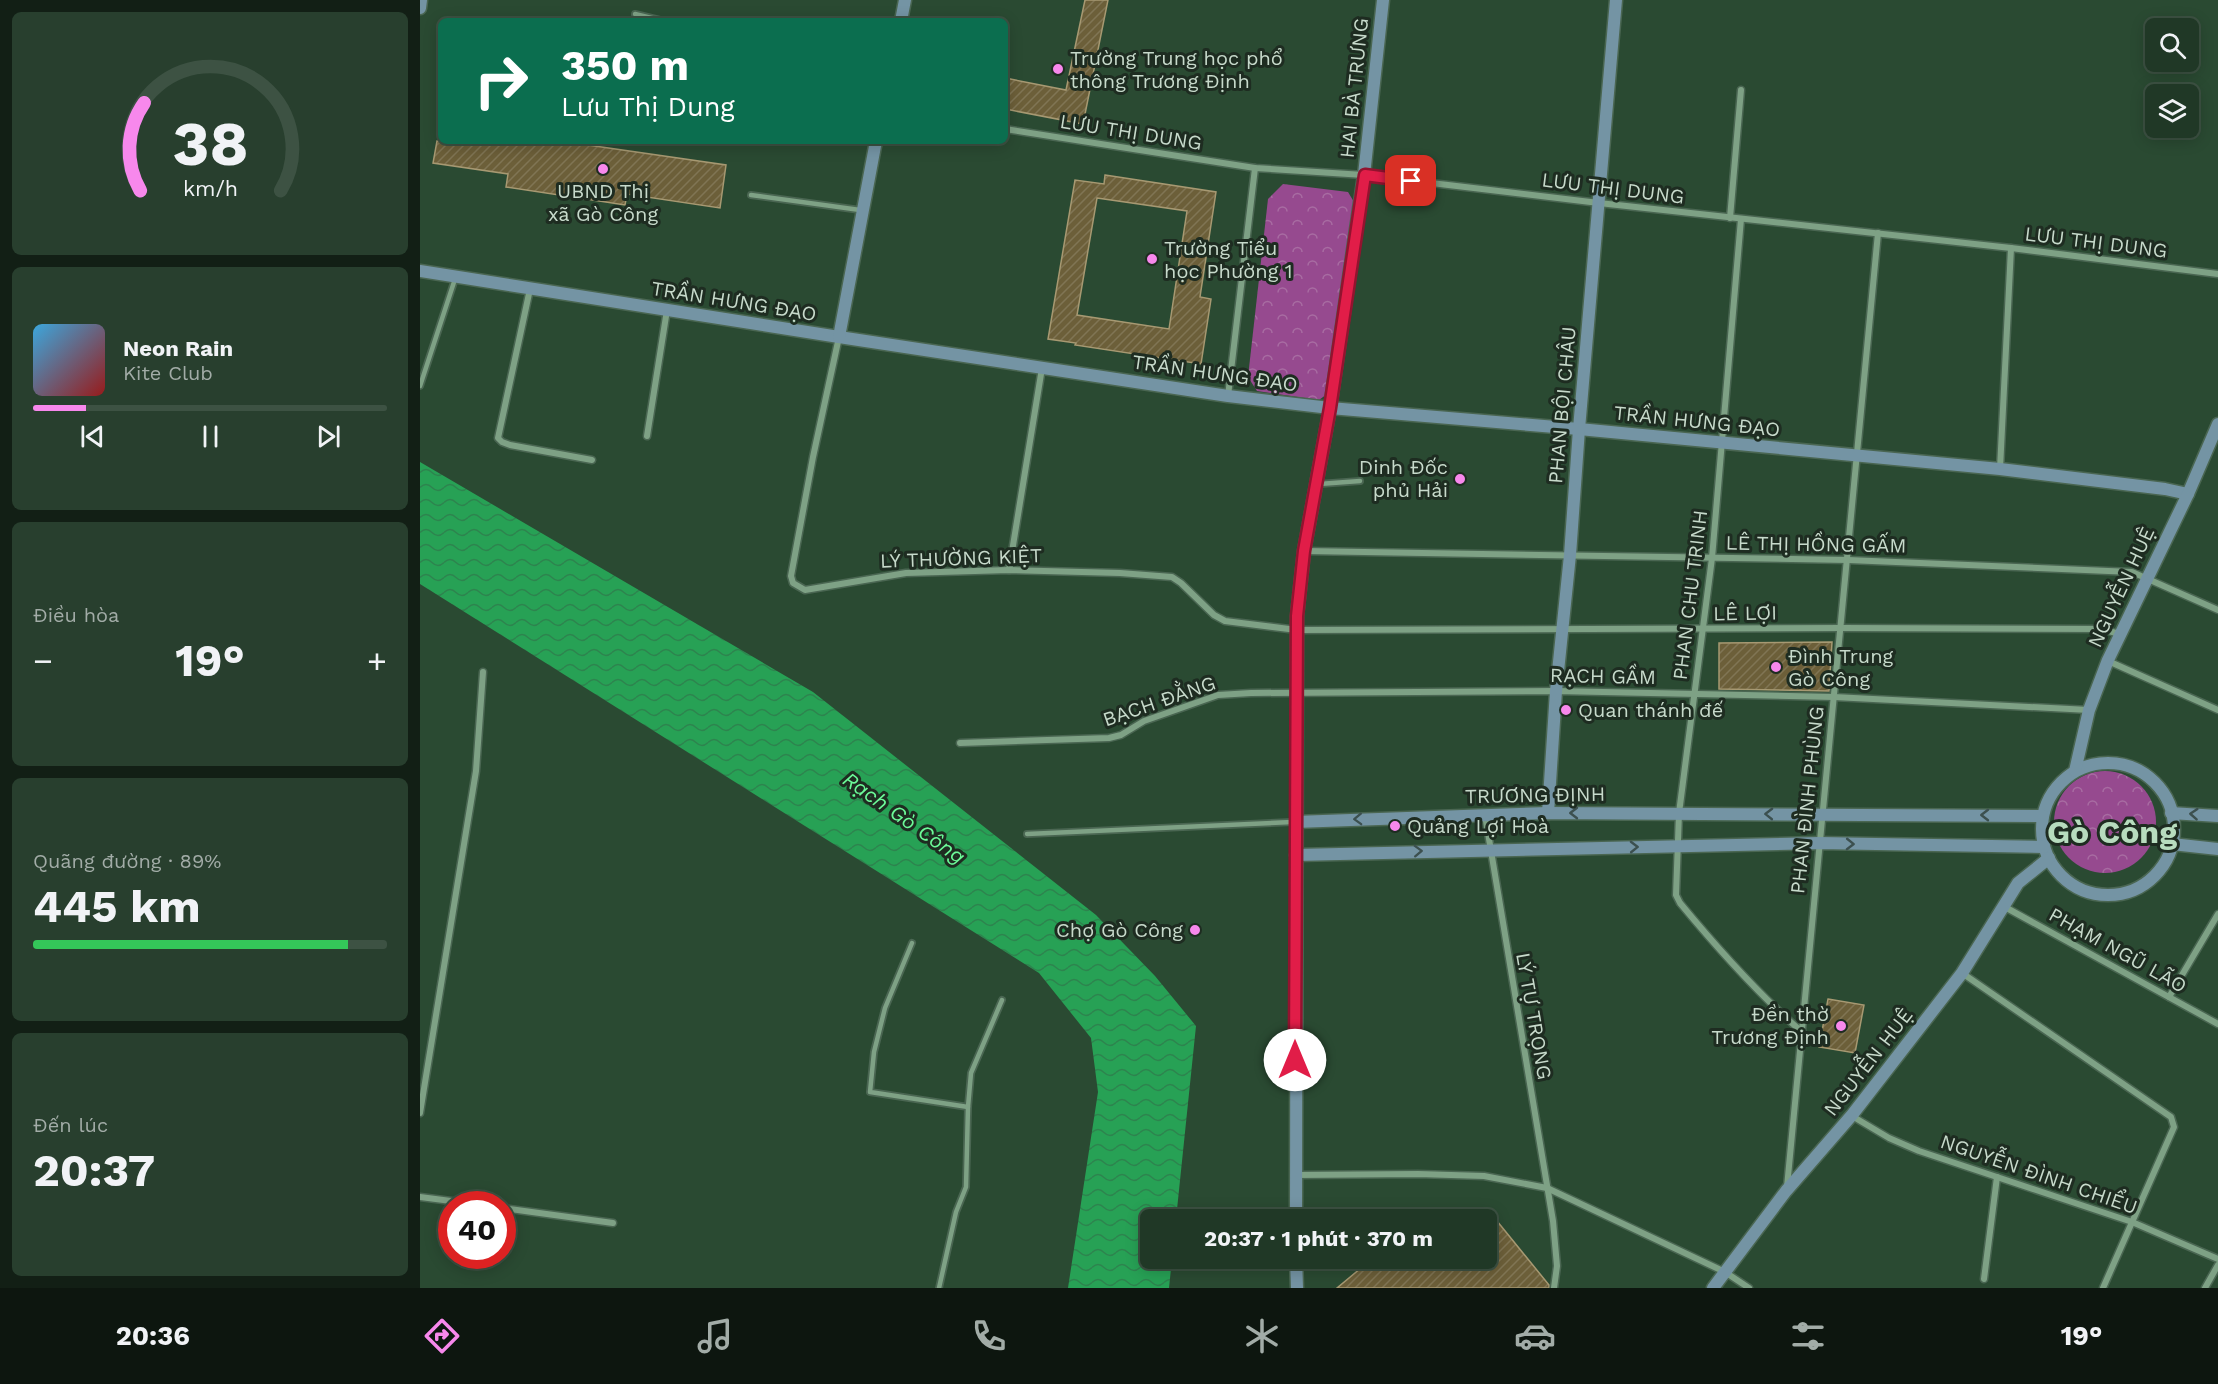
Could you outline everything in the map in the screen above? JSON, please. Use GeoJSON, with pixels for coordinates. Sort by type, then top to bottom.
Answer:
{"type":"FeatureCollection","features":[{"type":"Feature","properties":{"kind":"street"},"geometry":{"type":"LineString","coordinates":[[420,8],[421,0]]}},
{"type":"Feature","properties":{"kind":"street"},"geometry":{"type":"LineString","coordinates":[[902,18],[905,0]]}},
{"type":"Feature","properties":{"kind":"street","name":"HAI BÀ TRƯNG"},"geometry":{"type":"LineString","coordinates":[[1296,1209],[1296,630],[1304,551],[1330,408],[1365,175],[1383,0]]}},
{"type":"Feature","properties":{"kind":"street","name":"PHAN BỘI CHÂU"},"geometry":{"type":"LineString","coordinates":[[1548,813],[1556,691],[1570,555],[1578,429],[1616,0]]}},
{"type":"Feature","properties":{"kind":"street"},"geometry":{"type":"LineString","coordinates":[[1730,218],[1742,90]]}},
{"type":"Feature","properties":{"kind":"street","name":"LƯU THỊ DUNG"},"geometry":{"type":"LineString","coordinates":[[1008,129],[1255,168],[1365,175],[2011,248],[2218,274]]}},
{"type":"Feature","properties":{"kind":"street"},"geometry":{"type":"LineString","coordinates":[[839,338],[875,144]]}},
{"type":"Feature","properties":{"kind":"street"},"geometry":{"type":"LineString","coordinates":[[1228,396],[1255,168]]}},
{"type":"Feature","properties":{"kind":"street","name":"PHAN CHU TRINH"},"geometry":{"type":"LineString","coordinates":[[1741,219],[1712,558],[1679,813],[1676,895],[1718,949],[1771,1006],[1802,1032]]}},
{"type":"Feature","properties":{"kind":"street","name":"PHAN ĐÌNH PHÙNG"},"geometry":{"type":"LineString","coordinates":[[1786,1191],[1821,814],[1842,628],[1878,233]]}},
{"type":"Feature","properties":{"kind":"street"},"geometry":{"type":"LineString","coordinates":[[2000,469],[2011,248]]}},
{"type":"Feature","properties":{"kind":"street","name":"TRẦN HƯNG ĐẠO"},"geometry":{"type":"LineString","coordinates":[[420,271],[839,338],[1228,396],[1330,408],[2000,469],[2165,489],[2188,494]]}},
{"type":"Feature","properties":{"kind":"street"},"geometry":{"type":"LineString","coordinates":[[531,288],[498,438],[510,445],[592,460]]}},
{"type":"Feature","properties":{"kind":"street"},"geometry":{"type":"LineString","coordinates":[[647,436],[667,310]]}},
{"type":"Feature","properties":{"kind":"street","name":"LÝ THƯỜNG KIỆT"},"geometry":{"type":"LineString","coordinates":[[839,338],[813,457],[791,576],[793,584],[798,588],[815,589],[906,573],[1009,570],[1172,577],[1214,615],[1225,621],[1296,630]]}},
{"type":"Feature","properties":{"kind":"street"},"geometry":{"type":"LineString","coordinates":[[1009,570],[1042,368]]}},
{"type":"Feature","properties":{"kind":"street","name":"NGUYỄN HUỆ"},"geometry":{"type":"LineString","coordinates":[[2074,771],[2089,710],[2108,660],[2188,494],[2218,424]]}},
{"type":"Feature","properties":{"kind":"street","name":"LÊ THỊ HỒNG GẤM"},"geometry":{"type":"LineString","coordinates":[[1304,551],[1848,560],[2132,572],[2218,610]]}},
{"type":"Feature","properties":{"kind":"street","name":"LÊ LỢI"},"geometry":{"type":"LineString","coordinates":[[1296,630],[2101,629],[2121,635]]}},
{"type":"Feature","properties":{"kind":"street"},"geometry":{"type":"LineString","coordinates":[[2108,660],[2218,710]]}},
{"type":"Feature","properties":{"kind":"street"},"geometry":{"type":"LineString","coordinates":[[420,1113],[474,782],[483,672]]}},
{"type":"Feature","properties":{"kind":"street","name":"RẠCH GẦM"},"geometry":{"type":"LineString","coordinates":[[1295,693],[1556,691],[1834,697],[2089,710]]}},
{"type":"Feature","properties":{"kind":"street","name":"BẠCH ĐẰNG"},"geometry":{"type":"LineString","coordinates":[[960,743],[1109,738],[1120,735],[1144,721],[1218,695],[1295,693]]}},
{"type":"Feature","properties":{"kind":"street"},"geometry":{"type":"LineString","coordinates":[[2117,763],[2138,770],[2155,783],[2168,801],[2171,813],[2174,822],[2172,844],[2164,864],[2150,880],[2130,891],[2109,896],[2087,893],[2068,883],[2053,867],[2046,853],[2042,826],[2046,804],[2058,785],[2074,771],[2095,764],[2117,763]]}},
{"type":"Feature","properties":{"kind":"street","name":"TRƯƠNG ĐỊNH"},"geometry":{"type":"LineString","coordinates":[[1295,822],[1548,813],[2043,816]]}},
{"type":"Feature","properties":{"kind":"street"},"geometry":{"type":"LineString","coordinates":[[2171,813],[2218,816]]}},
{"type":"Feature","properties":{"kind":"street","name":"LÝ TỰ TRỌNG"},"geometry":{"type":"LineString","coordinates":[[1484,814],[1553,1221],[1557,1266],[1554,1288]]}},
{"type":"Feature","properties":{"kind":"street"},"geometry":{"type":"LineString","coordinates":[[1296,855],[1819,843],[2046,853]]}},
{"type":"Feature","properties":{"kind":"street"},"geometry":{"type":"LineString","coordinates":[[2172,844],[2218,849]]}},
{"type":"Feature","properties":{"kind":"street","name":"NGUYỄN HUỆ"},"geometry":{"type":"LineString","coordinates":[[1713,1288],[1786,1191],[1852,1116],[1962,973],[2018,883],[2046,853]]}},
{"type":"Feature","properties":{"kind":"street","name":"PHẠM NGŨ LÃO"},"geometry":{"type":"LineString","coordinates":[[2003,906],[2218,1024]]}},
{"type":"Feature","properties":{"kind":"street"},"geometry":{"type":"LineString","coordinates":[[2169,997],[2218,914]]}},
{"type":"Feature","properties":{"kind":"street"},"geometry":{"type":"LineString","coordinates":[[1962,973],[2171,1117],[2174,1127],[2103,1288]]}},
{"type":"Feature","properties":{"kind":"street","name":"NGUYỄN ĐÌNH CHIỂU"},"geometry":{"type":"LineString","coordinates":[[1852,1116],[1889,1138],[2132,1222],[2218,1259]]}},
{"type":"Feature","properties":{"kind":"street"},"geometry":{"type":"LineString","coordinates":[[1295,1175],[1484,1176],[1547,1188],[1725,1272],[1749,1288]]}},
{"type":"Feature","properties":{"kind":"street"},"geometry":{"type":"LineString","coordinates":[[1984,1279],[1997,1177]]}},
{"type":"Feature","properties":{"kind":"street"},"geometry":{"type":"LineString","coordinates":[[420,1197],[438,1199]]}},
{"type":"Feature","properties":{"kind":"street"},"geometry":{"type":"LineString","coordinates":[[516,1210],[613,1223]]}},
{"type":"Feature","properties":{"kind":"street"},"geometry":{"type":"LineString","coordinates":[[2205,1288],[2218,1265]]}},
{"type":"Feature","properties":{"kind":"street"},"geometry":{"type":"LineString","coordinates":[[1296,1269],[1297,1288]]}},
{"type":"Feature","properties":{"kind":"lane"},"geometry":{"type":"LineString","coordinates":[[635,14],[652,18]]}},
{"type":"Feature","properties":{"kind":"lane"},"geometry":{"type":"LineString","coordinates":[[751,195],[863,211]]}},
{"type":"Feature","properties":{"kind":"lane"},"geometry":{"type":"LineString","coordinates":[[420,386],[456,276]]}},
{"type":"Feature","properties":{"kind":"lane"},"geometry":{"type":"LineString","coordinates":[[1316,484],[1360,481]]}},
{"type":"Feature","properties":{"kind":"lane","name":"TRƯƠNG ĐỊNH"},"geometry":{"type":"LineString","coordinates":[[1027,834],[1295,822]]}},
{"type":"Feature","properties":{"kind":"lane"},"geometry":{"type":"LineString","coordinates":[[912,943],[885,1008],[874,1052],[870,1092],[968,1107]]}},
{"type":"Feature","properties":{"kind":"lane"},"geometry":{"type":"LineString","coordinates":[[939,1288],[956,1212],[966,1186],[971,1073],[1002,1000]]}},
{"type":"Feature","properties":{"kind":"green space"},"geometry":{"type":"Polygon","coordinates":[[[1283,184],[1348,192],[1360,212],[1331,391],[1319,400],[1257,391],[1248,377],[1268,199],[1283,184]]]}},
{"type":"Feature","properties":{"kind":"green space"},"geometry":{"type":"Polygon","coordinates":[[[2105,771],[2134,779],[2148,793],[2156,822],[2148,851],[2134,865],[2105,873],[2076,865],[2062,851],[2054,822],[2062,793],[2076,779],[2105,771]]]}},
{"type":"Feature","properties":{"kind":"water","name":"Rạch Gò Công"},"geometry":{"type":"Polygon","coordinates":[[[420,462],[813,692],[1096,915],[1155,976],[1196,1026],[1177,1209],[1140,1209],[1140,1269],[1171,1269],[1169,1288],[1068,1288],[1098,1092],[1091,1038],[1039,973],[420,584],[420,462]]]}},
{"type":"Feature","properties":{"kind":"building"},"geometry":{"type":"Polygon","coordinates":[[[1085,0],[1108,0],[1083,124],[1008,110],[1008,79],[1066,90],[1085,0]]]}},
{"type":"Feature","properties":{"kind":"building","name":"UBND Thị xã Gò Công"},"geometry":{"type":"Polygon","coordinates":[[[438,141],[438,144],[581,144],[726,165],[720,208],[627,194],[625,205],[506,187],[508,174],[433,163],[438,141]]]}},
{"type":"Feature","properties":{"kind":"building"},"geometry":{"type":"Polygon","coordinates":[[[1105,175],[1216,192],[1200,297],[1211,299],[1201,364],[1048,339],[1075,180],[1104,184],[1105,175]],[[1097,198],[1077,315],[1169,329],[1187,211],[1097,198]]]}},
{"type":"Feature","properties":{"kind":"building","name":"Đình Trung Gò Công"},"geometry":{"type":"Polygon","coordinates":[[[1832,642],[1829,691],[1719,689],[1719,643],[1832,642]]]}},
{"type":"Feature","properties":{"kind":"building","name":"Đền thờ Trương Định"},"geometry":{"type":"Polygon","coordinates":[[[1828,999],[1864,1005],[1855,1053],[1819,1047],[1828,999]]]}},
{"type":"Feature","properties":{"kind":"building"},"geometry":{"type":"Polygon","coordinates":[[[1497,1221],[1549,1285],[1549,1288],[1337,1288],[1360,1269],[1497,1269],[1497,1221]]]}},
{"type":"Feature","properties":{"kind":"place","name":"Trường Trung học phổ thông Trương Định"},"geometry":{"type":"Point","coordinates":[1058,69]}},
{"type":"Feature","properties":{"kind":"place","name":"UBND Thị xã Gò Công"},"geometry":{"type":"Point","coordinates":[603,169]}},
{"type":"Feature","properties":{"kind":"place","name":"Trường Tiểu học Phường 1"},"geometry":{"type":"Point","coordinates":[1152,259]}},
{"type":"Feature","properties":{"kind":"place","name":"Dinh Đốc phủ Hải"},"geometry":{"type":"Point","coordinates":[1460,479]}},
{"type":"Feature","properties":{"kind":"place","name":"Đình Trung Gò Công"},"geometry":{"type":"Point","coordinates":[1776,667]}},
{"type":"Feature","properties":{"kind":"place","name":"Quan thánh đế"},"geometry":{"type":"Point","coordinates":[1566,710]}},
{"type":"Feature","properties":{"kind":"place","name":"Quảng Lợi Hoà"},"geometry":{"type":"Point","coordinates":[1395,826]}},
{"type":"Feature","properties":{"kind":"place","name":"Chợ Gò Công"},"geometry":{"type":"Point","coordinates":[1195,930]}},
{"type":"Feature","properties":{"kind":"place","name":"Đền thờ Trương Định"},"geometry":{"type":"Point","coordinates":[1841,1026]}},
{"type":"Feature","properties":{"kind":"district","name":"Gò Công"},"geometry":{"type":"Point","coordinates":[2112,832]}},
{"type":"Feature","properties":{"kind":"route"},"geometry":{"type":"LineString","coordinates":[[1295,1060],[1296,630],[1304,551],[1330,408],[1365,175],[1411,181]]}}]}
